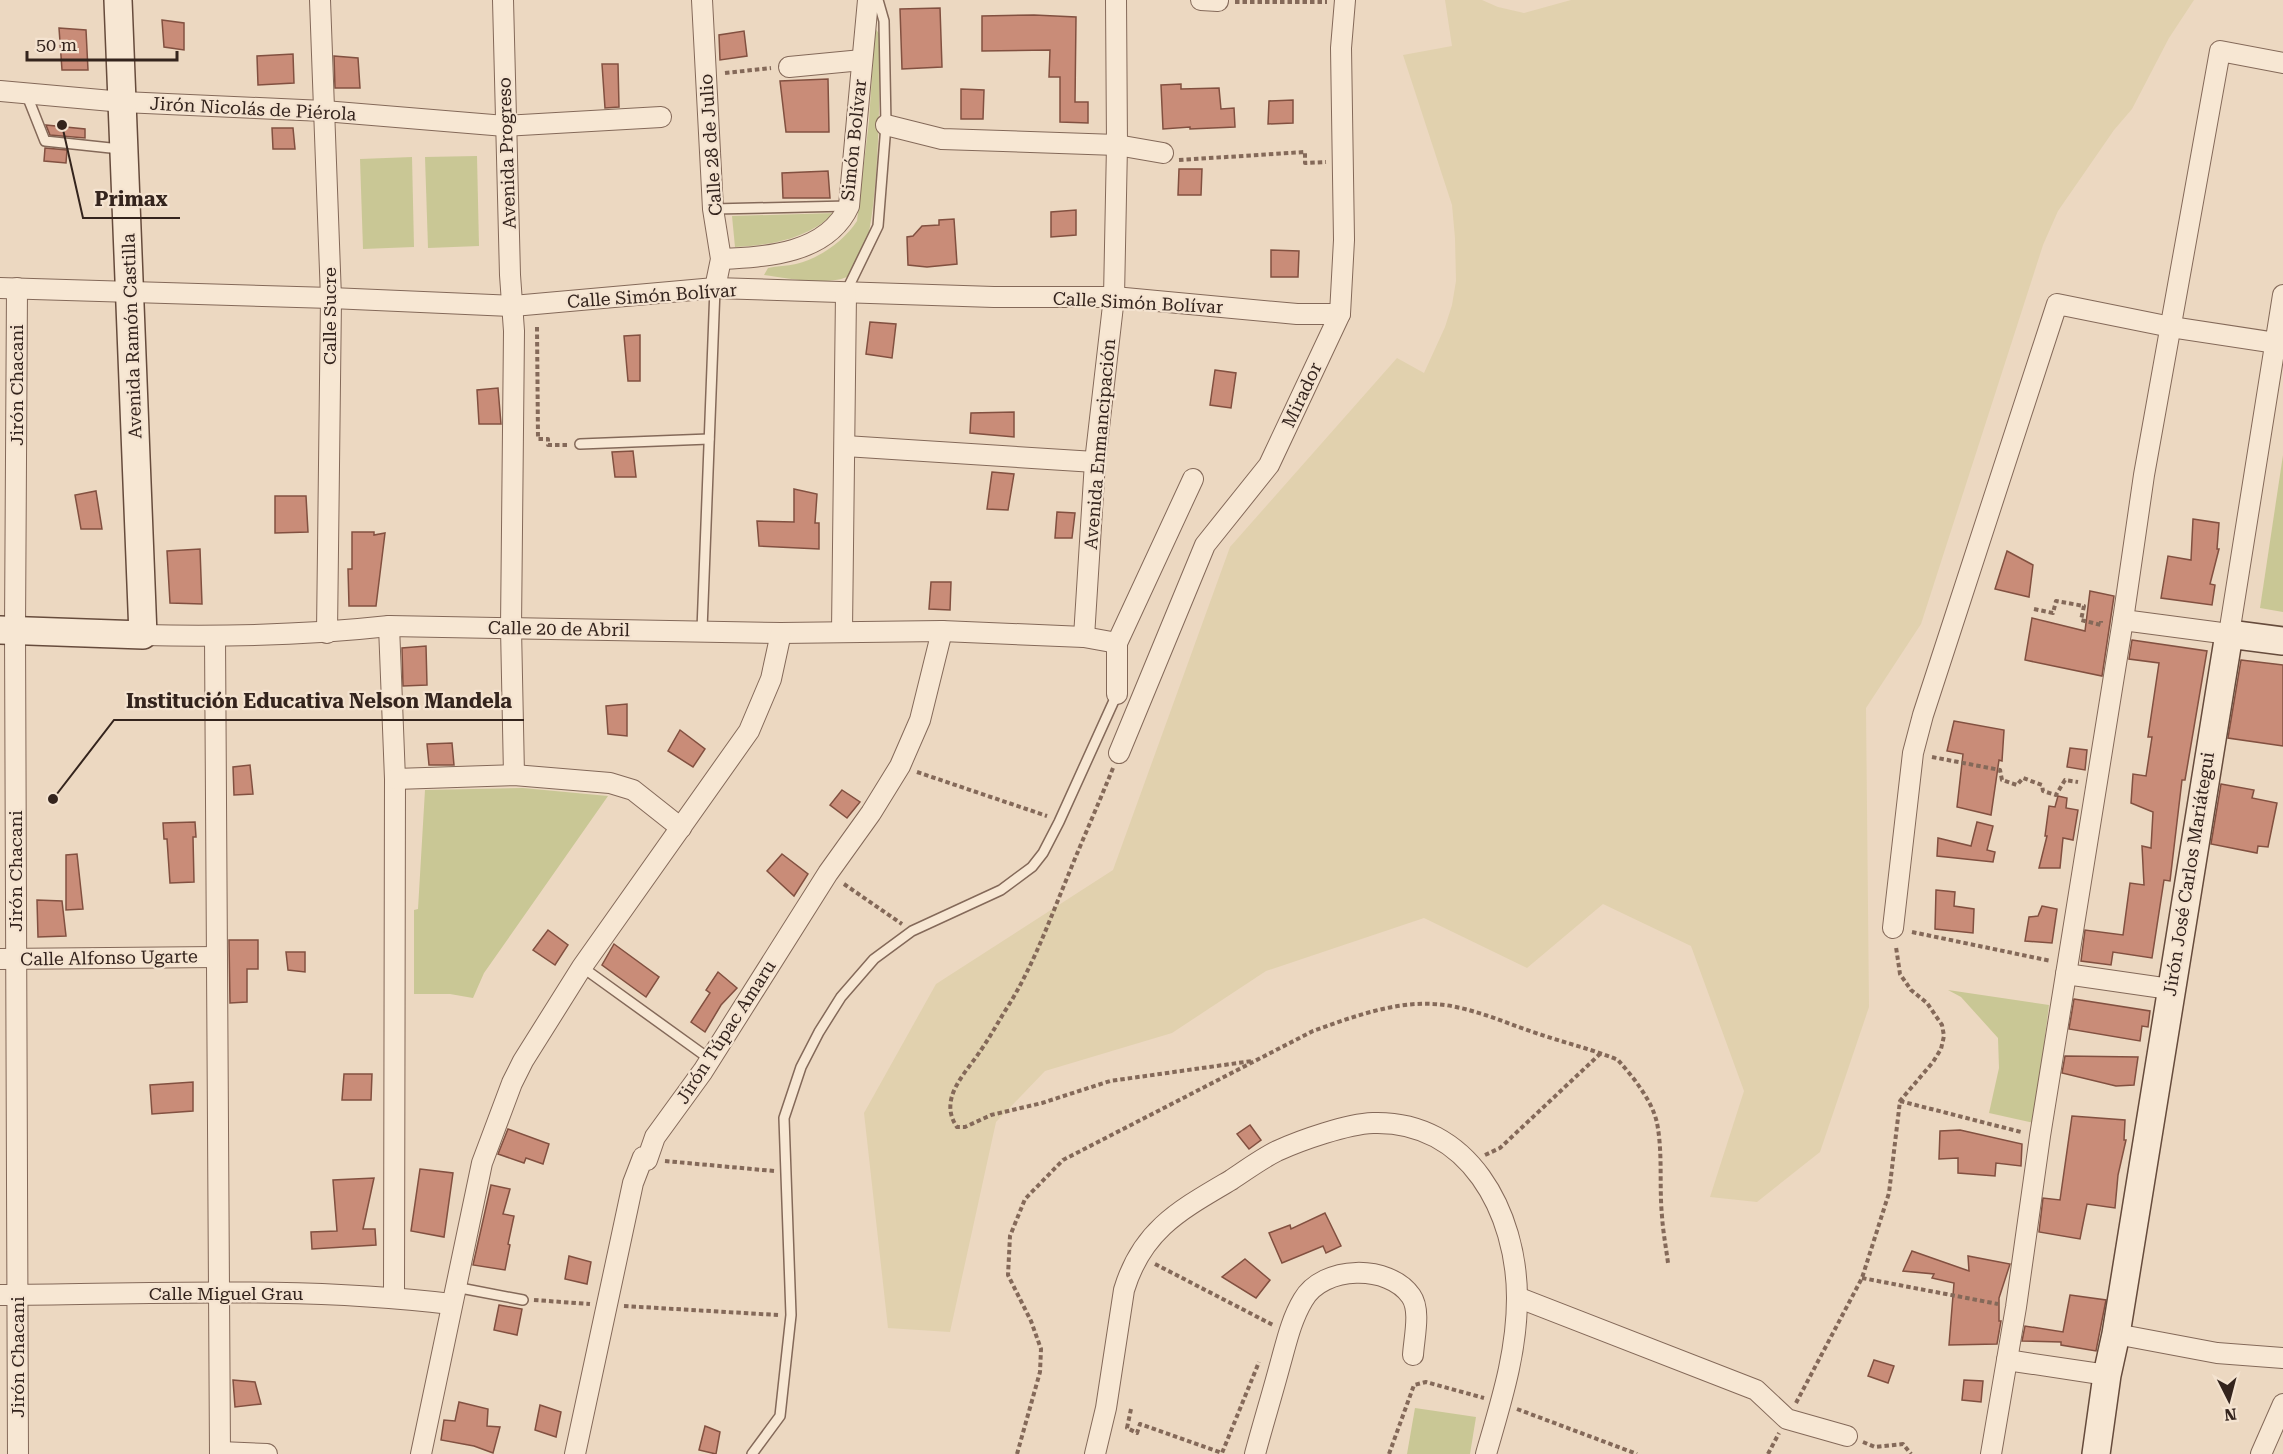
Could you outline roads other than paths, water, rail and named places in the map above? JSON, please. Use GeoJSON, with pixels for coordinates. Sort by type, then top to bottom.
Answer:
{"type":"FeatureCollection","features":[{"type":"Feature","properties":{"kind":"street","name":"Avenida Ramón Castilla"},"geometry":{"type":"LineString","coordinates":[[118,0],[143,635]]}},
{"type":"Feature","properties":{"kind":"street","name":"Calle Sucre"},"geometry":{"type":"LineString","coordinates":[[320,0],[331,298],[327,633]]}},
{"type":"Feature","properties":{"kind":"street","name":"Avenida Progreso"},"geometry":{"type":"LineString","coordinates":[[503,0],[505,126],[513,306],[511,628],[514,776]]}},
{"type":"Feature","properties":{"kind":"street","name":"Calle 28 de Julio"},"geometry":{"type":"LineString","coordinates":[[702,0],[713,209],[720,259],[715,288]]}},
{"type":"Feature","properties":{"kind":"street","name":"Simón Bolívar"},"geometry":{"type":"LineString","coordinates":[[720,259],[763,257],[793,250],[831,230],[843,219],[849,206],[868,0]]}},
{"type":"Feature","properties":{"kind":"street","name":"Avenida Enmancipación"},"geometry":{"type":"LineString","coordinates":[[1084,637],[1095,462],[1114,297],[1117,145],[1116,0]]}},
{"type":"Feature","properties":{"kind":"street","name":"Mirador"},"geometry":{"type":"LineString","coordinates":[[1119,753],[1205,545],[1269,465],[1340,314],[1344,240],[1341,48],[1338,1]]}},
{"type":"Feature","properties":{"kind":"street"},"geometry":{"type":"LineString","coordinates":[[1991,1454],[2016,1307],[2040,1136],[2144,475],[2220,51],[2283,63]]}},
{"type":"Feature","properties":{"kind":"street"},"geometry":{"type":"LineString","coordinates":[[789,67],[862,60]]}},
{"type":"Feature","properties":{"kind":"street","name":"Jirón Nicolás de Piérola"},"geometry":{"type":"LineString","coordinates":[[0,91],[123,102],[324,111],[505,126],[660,117]]}},
{"type":"Feature","properties":{"kind":"street"},"geometry":{"type":"LineString","coordinates":[[886,125],[942,139],[1117,145],[1163,153]]}},
{"type":"Feature","properties":{"kind":"street","name":"Calle Simón Bolívar"},"geometry":{"type":"LineString","coordinates":[[9,288],[513,306],[715,288],[994,297],[1114,297],[1297,314],[1340,314]]}},
{"type":"Feature","properties":{"kind":"street","name":"Jirón Chacani"},"geometry":{"type":"LineString","coordinates":[[9,288],[9,1295],[18,1454]]}},
{"type":"Feature","properties":{"kind":"street"},"geometry":{"type":"LineString","coordinates":[[842,631],[846,293]]}},
{"type":"Feature","properties":{"kind":"street","name":"Jirón José Carlos Mariátegui"},"geometry":{"type":"LineString","coordinates":[[2096,1454],[2170,989],[2279,344],[2283,295]]}},
{"type":"Feature","properties":{"kind":"street"},"geometry":{"type":"LineString","coordinates":[[1893,928],[1913,753],[1923,715],[2057,304],[2171,327],[2279,344]]}},
{"type":"Feature","properties":{"kind":"street"},"geometry":{"type":"LineString","coordinates":[[845,446],[1095,462]]}},
{"type":"Feature","properties":{"kind":"street"},"geometry":{"type":"LineString","coordinates":[[1117,694],[1117,642],[1193,479]]}},
{"type":"Feature","properties":{"kind":"street"},"geometry":{"type":"LineString","coordinates":[[2123,620],[2283,641]]}},
{"type":"Feature","properties":{"kind":"street"},"geometry":{"type":"LineString","coordinates":[[389,626],[395,779],[394,1297]]}},
{"type":"Feature","properties":{"kind":"street","name":"Calle 20 de Abril"},"geometry":{"type":"LineString","coordinates":[[8,630],[215,637],[327,633],[389,626],[782,633],[942,631],[1084,637],[1117,642]]}},
{"type":"Feature","properties":{"kind":"street","name":"Jirón Túpac Amaru"},"geometry":{"type":"LineString","coordinates":[[575,1454],[633,1183],[643,1157],[647,1160],[655,1137],[711,1060],[828,873],[871,813],[900,766],[920,720],[942,631]]}},
{"type":"Feature","properties":{"kind":"street"},"geometry":{"type":"LineString","coordinates":[[421,1454],[482,1164],[512,1083],[523,1061],[582,967],[754,722],[771,679],[782,633]]}},
{"type":"Feature","properties":{"kind":"street"},"geometry":{"type":"LineString","coordinates":[[215,637],[220,1453],[267,1454]]}},
{"type":"Feature","properties":{"kind":"street"},"geometry":{"type":"LineString","coordinates":[[395,779],[514,776],[620,785],[633,790],[681,828]]}},
{"type":"Feature","properties":{"kind":"street","name":"Calle Alfonso Ugarte"},"geometry":{"type":"LineString","coordinates":[[8,959],[217,957]]}},
{"type":"Feature","properties":{"kind":"street"},"geometry":{"type":"LineString","coordinates":[[2067,974],[2170,989]]}},
{"type":"Feature","properties":{"kind":"street"},"geometry":{"type":"LineString","coordinates":[[1095,1454],[1106,1408],[1124,1290],[1138,1255],[1158,1228],[1174,1214],[1278,1151],[1358,1125],[1396,1124],[1418,1129],[1437,1137],[1452,1146],[1470,1162],[1490,1188],[1501,1214],[1511,1250],[1517,1297],[1514,1346],[1509,1373],[1486,1454]]}},
{"type":"Feature","properties":{"kind":"street"},"geometry":{"type":"LineString","coordinates":[[1255,1454],[1291,1328],[1303,1299],[1319,1284],[1335,1276],[1354,1273],[1390,1279],[1401,1285],[1412,1297],[1416,1308],[1413,1355]]}},
{"type":"Feature","properties":{"kind":"street","name":"Calle Miguel Grau"},"geometry":{"type":"LineString","coordinates":[[9,1295],[264,1293],[394,1297],[453,1295]]}},
{"type":"Feature","properties":{"kind":"street"},"geometry":{"type":"LineString","coordinates":[[1517,1297],[1756,1390],[1787,1419],[1847,1436]]}},
{"type":"Feature","properties":{"kind":"street"},"geometry":{"type":"LineString","coordinates":[[2116,1334],[2217,1353],[2283,1358]]}},
{"type":"Feature","properties":{"kind":"street"},"geometry":{"type":"LineString","coordinates":[[2007,1360],[2107,1375]]}},
{"type":"Feature","properties":{"kind":"street"},"geometry":{"type":"LineString","coordinates":[[2261,1454],[2283,1404]]}},
{"type":"Feature","properties":{"kind":"lane"},"geometry":{"type":"LineString","coordinates":[[846,293],[878,226],[886,125],[884,21],[878,0]]}},
{"type":"Feature","properties":{"kind":"lane"},"geometry":{"type":"LineString","coordinates":[[26,93],[45,141],[125,149]]}},
{"type":"Feature","properties":{"kind":"lane"},"geometry":{"type":"LineString","coordinates":[[713,209],[849,206]]}},
{"type":"Feature","properties":{"kind":"lane"},"geometry":{"type":"LineString","coordinates":[[702,630],[715,288]]}},
{"type":"Feature","properties":{"kind":"lane"},"geometry":{"type":"LineString","coordinates":[[580,444],[710,439]]}},
{"type":"Feature","properties":{"kind":"lane"},"geometry":{"type":"LineString","coordinates":[[752,1454],[780,1416],[791,1315],[784,1118],[801,1067],[841,997],[874,959],[912,931],[1001,890],[1032,867],[1043,853],[1059,822],[1117,694]]}},
{"type":"Feature","properties":{"kind":"lane"},"geometry":{"type":"LineString","coordinates":[[582,967],[711,1060]]}},
{"type":"Feature","properties":{"kind":"lane"},"geometry":{"type":"LineString","coordinates":[[453,1295],[523,1299]]}},
{"type":"Feature","properties":{"kind":"place","name":"Primax"},"geometry":{"type":"Point","coordinates":[62,125]}},
{"type":"Feature","properties":{"kind":"place","name":"Institución Educativa Nelson Mandela"},"geometry":{"type":"Point","coordinates":[53,799]}}]}
